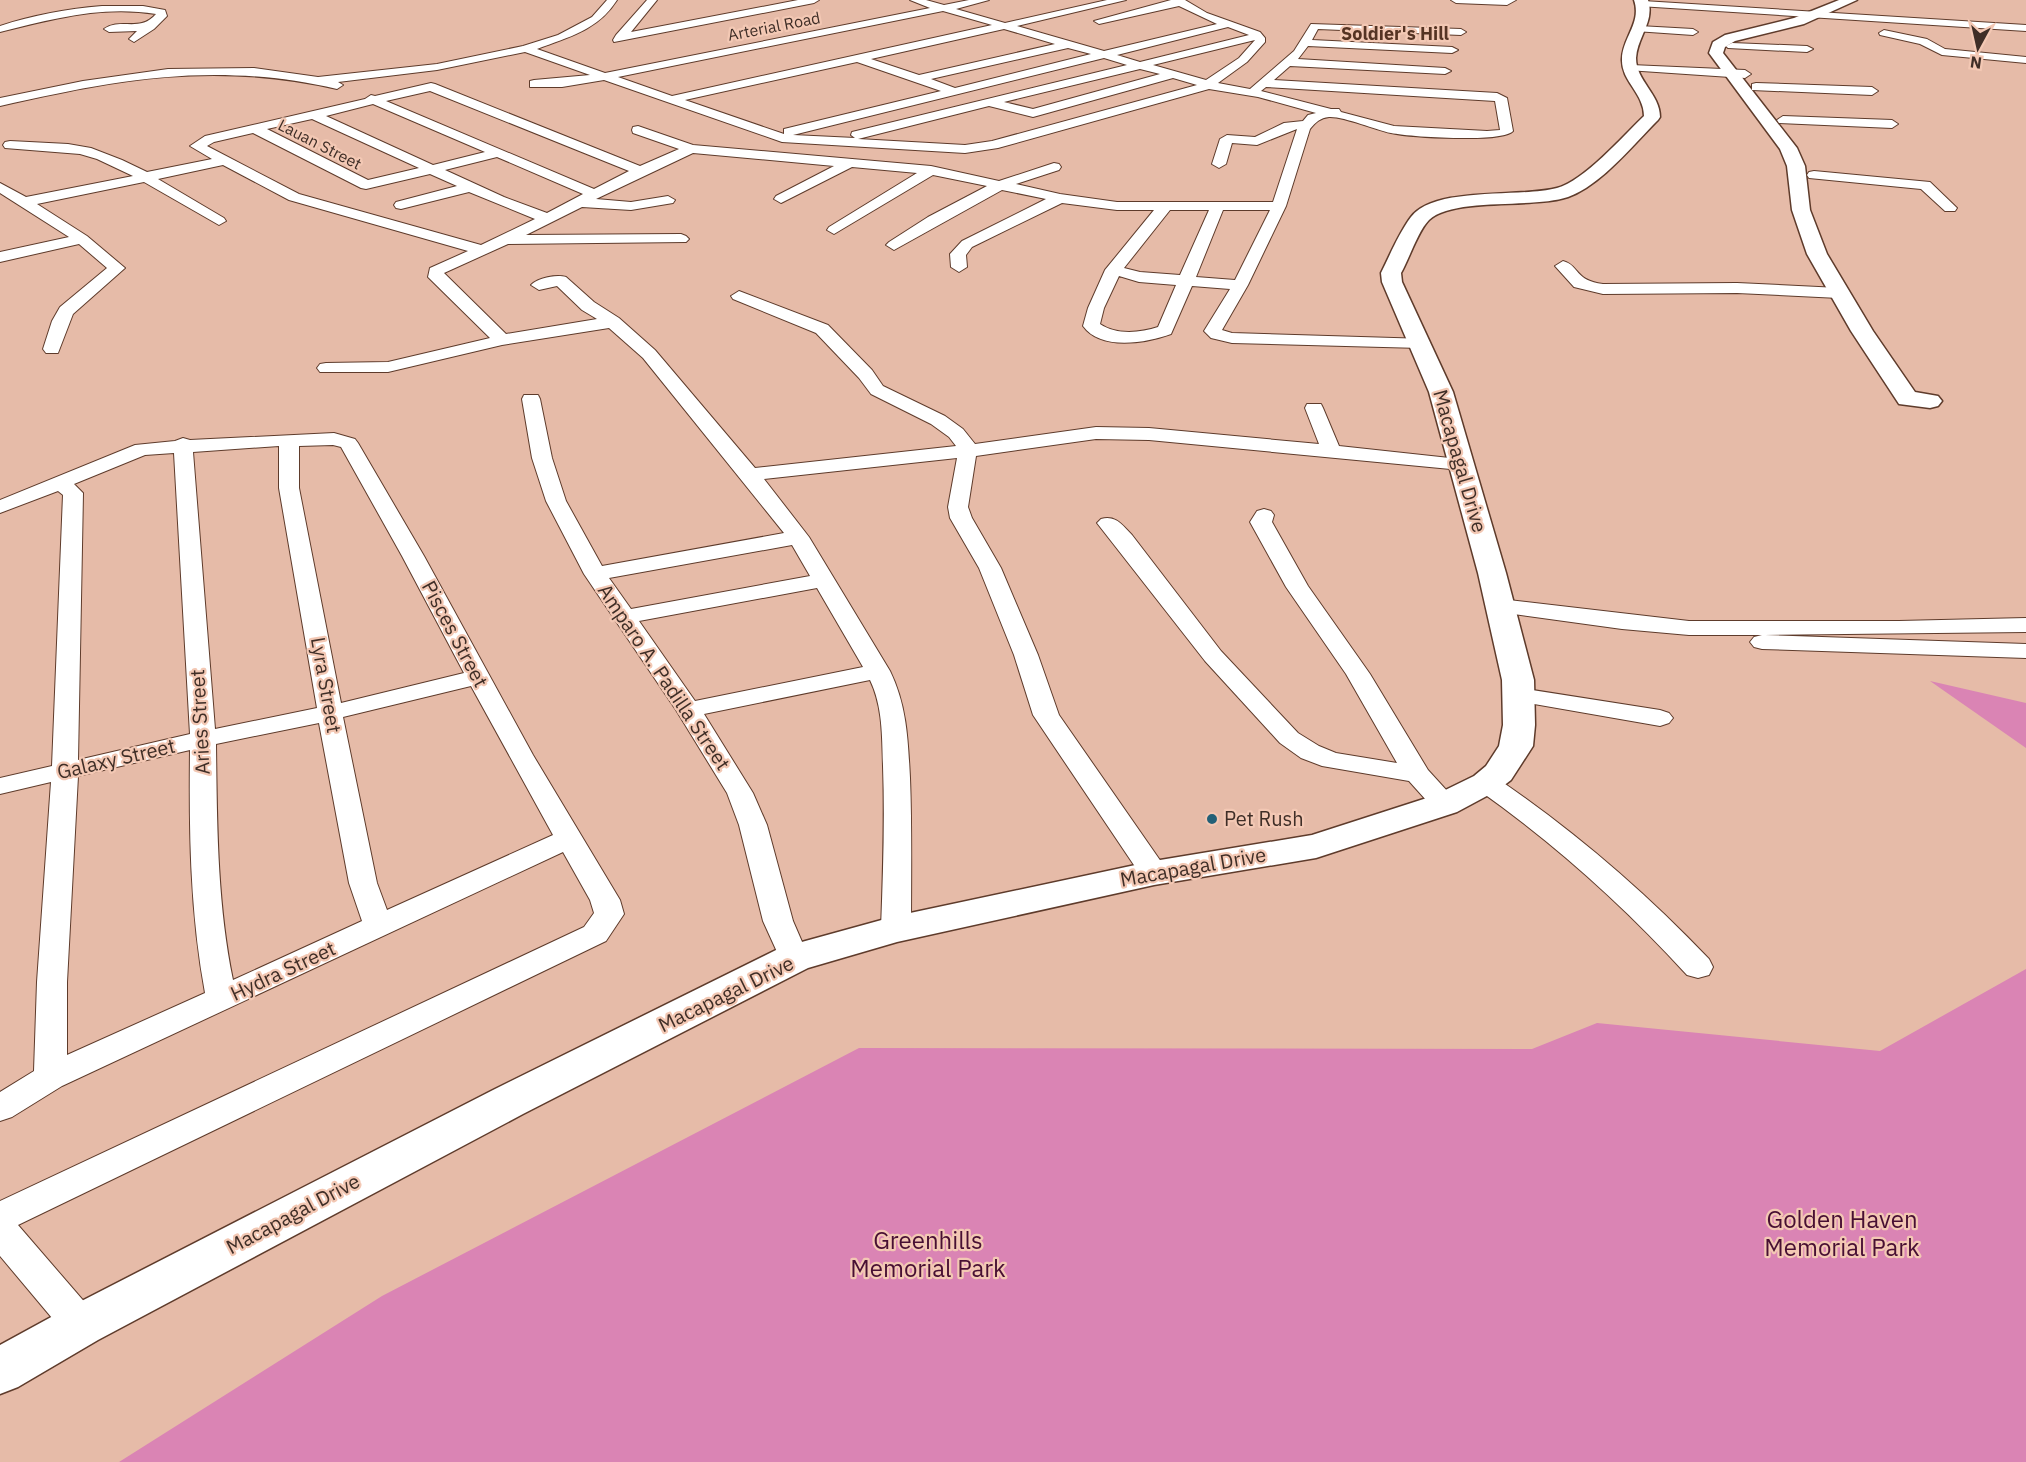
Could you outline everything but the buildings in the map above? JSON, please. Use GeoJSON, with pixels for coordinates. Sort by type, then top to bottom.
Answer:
{"type":"FeatureCollection","features":[{"type":"Feature","properties":{"kind":"main road"},"geometry":{"type":"LineString","coordinates":[[1835,7],[1730,38],[1718,45],[1716,53],[1744,78],[1783,120],[1808,155],[1819,208],[1836,255],[1916,389],[1839,292],[1817,254],[1808,233],[1798,195],[1794,159],[1744,78],[1730,54],[1732,46],[1742,41],[1811,23],[1835,7]]}},
{"type":"Feature","properties":{"kind":"main road"},"geometry":{"type":"LineString","coordinates":[[1631,68],[1629,58],[1641,11]]}},
{"type":"Feature","properties":{"kind":"main road","name":"Macapagal Drive"},"geometry":{"type":"LineString","coordinates":[[0,1371],[81,1325],[508,1102],[794,958],[896,929],[1154,873],[1316,846],[1445,804],[1486,783],[1499,773],[1516,746],[1520,694],[1500,606],[1441,392],[1392,282],[1391,273],[1419,219],[1441,205],[1476,200],[1544,197],[1562,193],[1583,183],[1652,117],[1652,101],[1631,68]]}},
{"type":"Feature","properties":{"kind":"street"},"geometry":{"type":"LineString","coordinates":[[126,8],[145,0]]}},
{"type":"Feature","properties":{"kind":"street"},"geometry":{"type":"LineString","coordinates":[[321,81],[436,67],[526,49],[584,27],[601,14],[612,0]]}},
{"type":"Feature","properties":{"kind":"street"},"geometry":{"type":"LineString","coordinates":[[627,50],[615,44],[620,37],[645,17],[652,0]]}},
{"type":"Feature","properties":{"kind":"street"},"geometry":{"type":"LineString","coordinates":[[620,37],[814,0]]}},
{"type":"Feature","properties":{"kind":"street"},"geometry":{"type":"LineString","coordinates":[[915,0],[1002,27],[1142,63],[1209,84],[1258,90],[1503,107]]}},
{"type":"Feature","properties":{"kind":"street","name":"Arterial Road"},"geometry":{"type":"LineString","coordinates":[[534,84],[562,83],[606,76],[984,0]]}},
{"type":"Feature","properties":{"kind":"street"},"geometry":{"type":"LineString","coordinates":[[669,100],[1121,0]]}},
{"type":"Feature","properties":{"kind":"street"},"geometry":{"type":"LineString","coordinates":[[1456,0],[1511,0]]}},
{"type":"Feature","properties":{"kind":"street"},"geometry":{"type":"LineString","coordinates":[[526,49],[775,135],[831,141],[977,148],[1184,94],[1209,84],[1243,60],[1261,40],[1258,36],[1203,15],[1178,1],[1091,23]]}},
{"type":"Feature","properties":{"kind":"street"},"geometry":{"type":"LineString","coordinates":[[1641,11],[1835,7],[1879,18]]}},
{"type":"Feature","properties":{"kind":"street"},"geometry":{"type":"LineString","coordinates":[[1835,7],[1879,18],[2023,28],[2026,40],[1937,31],[1874,28],[1881,33],[1923,41],[2026,49]]}},
{"type":"Feature","properties":{"kind":"street"},"geometry":{"type":"LineString","coordinates":[[0,29],[36,19],[126,8],[160,12],[162,16],[134,39]]}},
{"type":"Feature","properties":{"kind":"street"},"geometry":{"type":"LineString","coordinates":[[1641,11],[1693,32]]}},
{"type":"Feature","properties":{"kind":"street"},"geometry":{"type":"LineString","coordinates":[[953,23],[1006,12]]}},
{"type":"Feature","properties":{"kind":"street"},"geometry":{"type":"LineString","coordinates":[[1180,20],[1203,15]]}},
{"type":"Feature","properties":{"kind":"street"},"geometry":{"type":"LineString","coordinates":[[1258,90],[1394,130],[1487,135],[1507,131],[1500,120],[1503,107],[1501,98],[1454,52],[1331,16]]}},
{"type":"Feature","properties":{"kind":"street"},"geometry":{"type":"LineString","coordinates":[[775,135],[1229,24]]}},
{"type":"Feature","properties":{"kind":"street"},"geometry":{"type":"LineString","coordinates":[[1258,90],[1293,57],[1315,26],[1322,25],[1454,52]]}},
{"type":"Feature","properties":{"kind":"street"},"geometry":{"type":"LineString","coordinates":[[109,29],[150,27]]}},
{"type":"Feature","properties":{"kind":"street"},"geometry":{"type":"LineString","coordinates":[[1015,40],[1057,30]]}},
{"type":"Feature","properties":{"kind":"street"},"geometry":{"type":"LineString","coordinates":[[959,36],[995,41]]}},
{"type":"Feature","properties":{"kind":"street"},"geometry":{"type":"LineString","coordinates":[[831,141],[1258,36]]}},
{"type":"Feature","properties":{"kind":"street"},"geometry":{"type":"LineString","coordinates":[[800,38],[820,45]]}},
{"type":"Feature","properties":{"kind":"street"},"geometry":{"type":"LineString","coordinates":[[1308,38],[1454,52]]}},
{"type":"Feature","properties":{"kind":"street"},"geometry":{"type":"LineString","coordinates":[[918,79],[1090,39]]}},
{"type":"Feature","properties":{"kind":"street"},"geometry":{"type":"LineString","coordinates":[[1923,41],[1942,52],[2026,60]]}},
{"type":"Feature","properties":{"kind":"street"},"geometry":{"type":"LineString","coordinates":[[1732,46],[1807,49]]}},
{"type":"Feature","properties":{"kind":"street"},"geometry":{"type":"LineString","coordinates":[[840,51],[952,91],[1033,113],[1176,74]]}},
{"type":"Feature","properties":{"kind":"street"},"geometry":{"type":"LineString","coordinates":[[1293,57],[1454,52]]}},
{"type":"Feature","properties":{"kind":"street"},"geometry":{"type":"LineString","coordinates":[[1276,73],[1454,52]]}},
{"type":"Feature","properties":{"kind":"street"},"geometry":{"type":"LineString","coordinates":[[1258,90],[1454,52]]}},
{"type":"Feature","properties":{"kind":"street"},"geometry":{"type":"LineString","coordinates":[[644,55],[672,63]]}},
{"type":"Feature","properties":{"kind":"street"},"geometry":{"type":"LineString","coordinates":[[888,67],[909,63]]}},
{"type":"Feature","properties":{"kind":"street"},"geometry":{"type":"LineString","coordinates":[[1631,68],[1872,91],[1862,81]]}},
{"type":"Feature","properties":{"kind":"street"},"geometry":{"type":"LineString","coordinates":[[0,102],[114,81],[216,69],[281,73],[321,81],[374,101],[594,194]]}},
{"type":"Feature","properties":{"kind":"street"},"geometry":{"type":"LineString","coordinates":[[640,90],[663,85]]}},
{"type":"Feature","properties":{"kind":"street"},"geometry":{"type":"LineString","coordinates":[[482,250],[294,197],[197,146],[204,141],[254,128],[431,87],[640,171]]}},
{"type":"Feature","properties":{"kind":"street"},"geometry":{"type":"LineString","coordinates":[[1380,114],[1327,112],[1312,118],[1307,124],[1279,206],[1240,285],[1214,327],[1216,334],[1250,339],[1421,343]]}},
{"type":"Feature","properties":{"kind":"street"},"geometry":{"type":"LineString","coordinates":[[314,115],[470,187],[548,218]]}},
{"type":"Feature","properties":{"kind":"street"},"geometry":{"type":"LineString","coordinates":[[1783,120],[1892,124]]}},
{"type":"Feature","properties":{"kind":"street"},"geometry":{"type":"LineString","coordinates":[[1219,164],[1227,139],[1257,141],[1288,126],[1307,124]]}},
{"type":"Feature","properties":{"kind":"street","name":"Lauan Street"},"geometry":{"type":"LineString","coordinates":[[254,128],[361,183],[373,185],[433,170]]}},
{"type":"Feature","properties":{"kind":"street"},"geometry":{"type":"LineString","coordinates":[[638,130],[691,149],[931,170],[1060,198],[1117,206],[1279,206]]}},
{"type":"Feature","properties":{"kind":"street"},"geometry":{"type":"LineString","coordinates":[[10,145],[91,153],[146,178],[219,221]]}},
{"type":"Feature","properties":{"kind":"street"},"geometry":{"type":"LineString","coordinates":[[502,340],[435,274],[446,265],[505,240],[640,171],[691,149]]}},
{"type":"Feature","properties":{"kind":"street"},"geometry":{"type":"LineString","coordinates":[[433,170],[498,153]]}},
{"type":"Feature","properties":{"kind":"street"},"geometry":{"type":"LineString","coordinates":[[25,202],[224,161]]}},
{"type":"Feature","properties":{"kind":"street"},"geometry":{"type":"LineString","coordinates":[[781,199],[852,162]]}},
{"type":"Feature","properties":{"kind":"street"},"geometry":{"type":"LineString","coordinates":[[894,244],[933,220],[1000,185],[1054,167]]}},
{"type":"Feature","properties":{"kind":"street"},"geometry":{"type":"LineString","coordinates":[[834,230],[931,170]]}},
{"type":"Feature","properties":{"kind":"street"},"geometry":{"type":"LineString","coordinates":[[1814,176],[1872,182],[1918,183],[1928,187],[1950,208]]}},
{"type":"Feature","properties":{"kind":"street"},"geometry":{"type":"LineString","coordinates":[[0,187],[82,239],[117,268],[66,311],[60,321],[52,349]]}},
{"type":"Feature","properties":{"kind":"street"},"geometry":{"type":"LineString","coordinates":[[401,205],[470,187]]}},
{"type":"Feature","properties":{"kind":"street"},"geometry":{"type":"LineString","coordinates":[[959,267],[958,254],[967,244],[1060,198]]}},
{"type":"Feature","properties":{"kind":"street"},"geometry":{"type":"LineString","coordinates":[[579,202],[631,206],[668,200]]}},
{"type":"Feature","properties":{"kind":"street"},"geometry":{"type":"LineString","coordinates":[[1165,207],[1121,257],[1113,270],[1096,303],[1091,326],[1099,333],[1138,335],[1165,330],[1218,206]]}},
{"type":"Feature","properties":{"kind":"street"},"geometry":{"type":"LineString","coordinates":[[0,256],[82,239]]}},
{"type":"Feature","properties":{"kind":"street"},"geometry":{"type":"LineString","coordinates":[[505,240],[681,239]]}},
{"type":"Feature","properties":{"kind":"street"},"geometry":{"type":"LineString","coordinates":[[1563,266],[1573,281],[1583,286],[1604,289],[1737,288],[1839,292]]}},
{"type":"Feature","properties":{"kind":"street"},"geometry":{"type":"LineString","coordinates":[[1113,270],[1139,277],[1240,285]]}},
{"type":"Feature","properties":{"kind":"street"},"geometry":{"type":"LineString","coordinates":[[539,285],[560,280],[588,306],[613,322],[649,354],[798,537],[879,671],[888,692],[894,722],[898,815],[896,929]]}},
{"type":"Feature","properties":{"kind":"street"},"geometry":{"type":"LineString","coordinates":[[739,296],[822,329],[866,374],[877,390],[938,420],[956,433],[966,444],[968,451],[958,507],[961,518],[990,567],[1026,655],[1046,715],[1154,873]]}},
{"type":"Feature","properties":{"kind":"street"},"geometry":{"type":"LineString","coordinates":[[326,368],[388,367],[502,340],[613,322]]}},
{"type":"Feature","properties":{"kind":"street","name":"Amparo A. Padilla Street"},"geometry":{"type":"LineString","coordinates":[[531,399],[542,458],[556,501],[595,574],[689,710],[740,793],[753,825],[778,921],[794,958]]}},
{"type":"Feature","properties":{"kind":"street"},"geometry":{"type":"LineString","coordinates":[[1314,408],[1332,452]]}},
{"type":"Feature","properties":{"kind":"street"},"geometry":{"type":"LineString","coordinates":[[749,475],[968,451],[1095,433],[1149,434],[1461,464]]}},
{"type":"Feature","properties":{"kind":"street","name":"Pisces Street"},"geometry":{"type":"LineString","coordinates":[[0,1217],[595,934],[609,915],[606,900],[520,755],[348,443],[334,439],[289,440]]}},
{"type":"Feature","properties":{"kind":"street"},"geometry":{"type":"LineString","coordinates":[[0,507],[142,448],[289,440]]}},
{"type":"Feature","properties":{"kind":"street","name":"Lyra Street"},"geometry":{"type":"LineString","coordinates":[[289,440],[289,488],[330,713],[363,883],[379,927]]}},
{"type":"Feature","properties":{"kind":"street","name":"Aries Street"},"geometry":{"type":"LineString","coordinates":[[183,444],[202,739],[203,843],[212,945],[222,999]]}},
{"type":"Feature","properties":{"kind":"street"},"geometry":{"type":"LineString","coordinates":[[50,1077],[52,982],[65,772],[73,493],[59,482]]}},
{"type":"Feature","properties":{"kind":"street"},"geometry":{"type":"LineString","coordinates":[[1264,515],[1261,522],[1297,587],[1358,674],[1417,774],[1445,804]]}},
{"type":"Feature","properties":{"kind":"street"},"geometry":{"type":"LineString","coordinates":[[1108,523],[1124,540],[1213,656],[1289,738],[1310,752],[1331,760],[1417,774]]}},
{"type":"Feature","properties":{"kind":"street"},"geometry":{"type":"LineString","coordinates":[[595,574],[798,537]]}},
{"type":"Feature","properties":{"kind":"street"},"geometry":{"type":"LineString","coordinates":[[626,617],[824,580]]}},
{"type":"Feature","properties":{"kind":"street"},"geometry":{"type":"LineString","coordinates":[[1500,606],[1689,628],[1899,628],[2026,625]]}},
{"type":"Feature","properties":{"kind":"street"},"geometry":{"type":"LineString","coordinates":[[1689,628],[1719,636],[1770,643],[2026,651]]}},
{"type":"Feature","properties":{"kind":"street"},"geometry":{"type":"LineString","coordinates":[[689,710],[879,671]]}},
{"type":"Feature","properties":{"kind":"street","name":"Galaxy Street"},"geometry":{"type":"LineString","coordinates":[[0,786],[202,739],[330,713],[478,677]]}},
{"type":"Feature","properties":{"kind":"street"},"geometry":{"type":"LineString","coordinates":[[1520,694],[1660,718]]}},
{"type":"Feature","properties":{"kind":"street"},"geometry":{"type":"LineString","coordinates":[[1486,783],[1531,814],[1594,868],[1672,939],[1698,967]]}},
{"type":"Feature","properties":{"kind":"street","name":"Hydra Street"},"geometry":{"type":"LineString","coordinates":[[0,1108],[50,1077],[569,838]]}},
{"type":"Feature","properties":{"kind":"street"},"geometry":{"type":"LineString","coordinates":[[0,1230],[81,1325]]}},
{"type":"Feature","properties":{"kind":"green space"},"geometry":{"type":"Polygon","coordinates":[[[1930,681],[2026,703],[2026,748],[1930,681]]]}},
{"type":"Feature","properties":{"kind":"green space","name":"Greenhills Memorial Park"},"geometry":{"type":"Polygon","coordinates":[[[2026,969],[2026,1462],[119,1462],[382,1296],[859,1048],[1532,1049],[1597,1023],[1880,1051],[2026,969]]]}},
{"type":"Feature","properties":{"kind":"place","name":"Pet Rush"},"geometry":{"type":"Point","coordinates":[1212,819]}},
{"type":"Feature","properties":{"kind":"district","name":"Soldier's Hill"},"geometry":{"type":"Point","coordinates":[1395,34]}},
{"type":"Feature","properties":{"kind":"park label","name":"Golden Haven Memorial Park"},"geometry":{"type":"Point","coordinates":[1842,1234]}}]}
